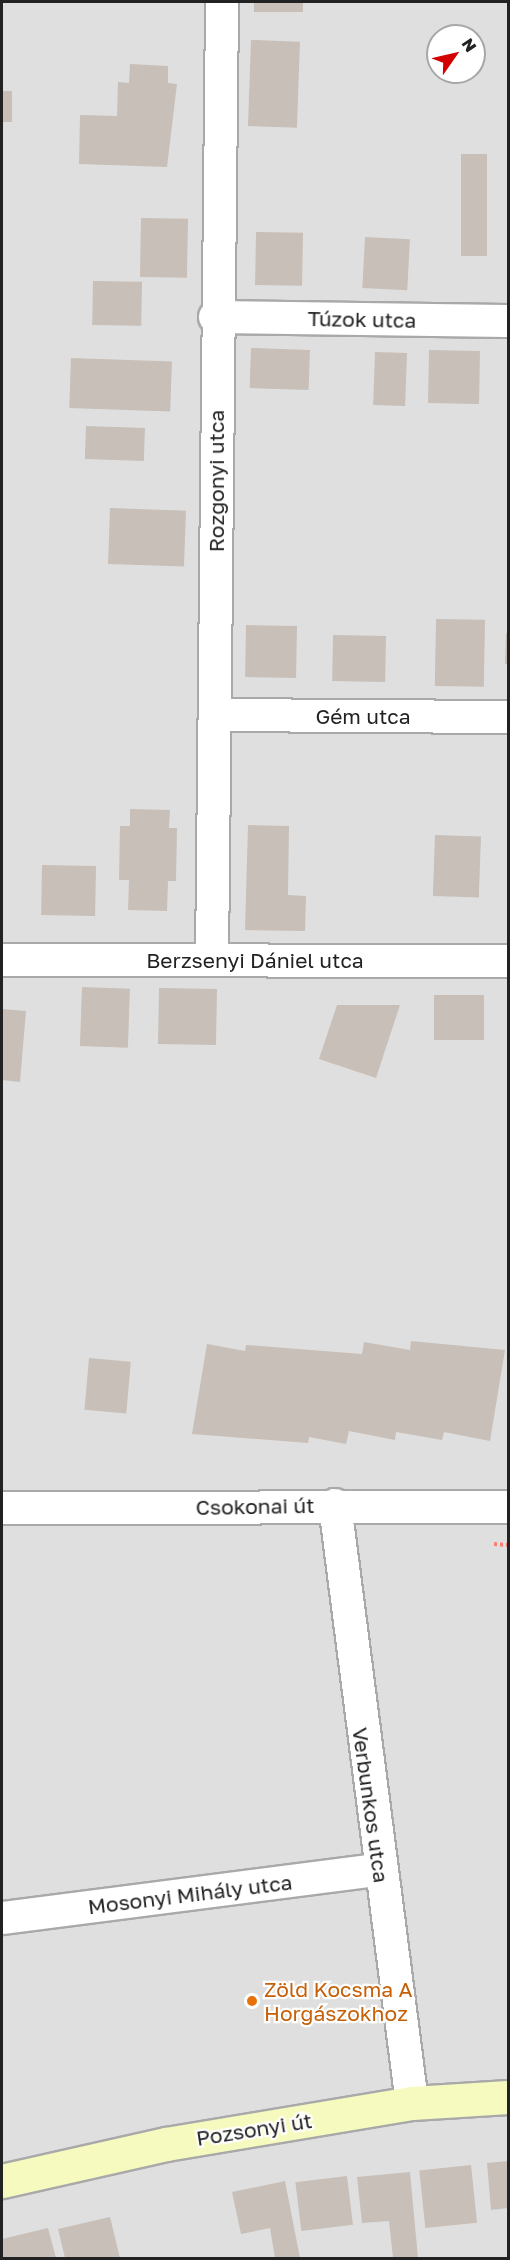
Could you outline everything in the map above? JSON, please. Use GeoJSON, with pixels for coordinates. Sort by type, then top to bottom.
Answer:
{"type":"FeatureCollection","features":[{"type":"Feature","properties":{"kind":"street","name":"Rozgonyi utca"},"geometry":{"type":"LineString","coordinates":[[212,960],[217,715],[215,317],[222,2]]}},
{"type":"Feature","properties":{"kind":"street","name":"Túzok utca"},"geometry":{"type":"LineString","coordinates":[[215,317],[508,321]]}},
{"type":"Feature","properties":{"kind":"street","name":"Gém utca"},"geometry":{"type":"LineString","coordinates":[[217,715],[508,717]]}},
{"type":"Feature","properties":{"kind":"street","name":"Berzsenyi Dániel utca"},"geometry":{"type":"LineString","coordinates":[[2,960],[508,961]]}},
{"type":"Feature","properties":{"kind":"street","name":"Csokonai út"},"geometry":{"type":"LineString","coordinates":[[2,1508],[335,1505],[508,1507]]}},
{"type":"Feature","properties":{"kind":"street","name":"Verbunkos utca"},"geometry":{"type":"LineString","coordinates":[[335,1505],[379,1870],[412,2103]]}},
{"type":"Feature","properties":{"kind":"street","name":"Mosonyi Mihály utca"},"geometry":{"type":"LineString","coordinates":[[2,1918],[379,1870]]}},
{"type":"Feature","properties":{"kind":"street","name":"Pozsonyi út"},"geometry":{"type":"LineString","coordinates":[[2,2181],[166,2144],[412,2103],[508,2097]]}},
{"type":"Feature","properties":{"kind":"shaded area"},"geometry":{"type":"Polygon","coordinates":[[[2,2],[508,2],[508,2258],[2,2258],[2,2]]]}},
{"type":"Feature","properties":{"kind":"building"},"geometry":{"type":"Polygon","coordinates":[[[254,2],[303,2],[303,12],[254,12],[254,2]]]}},
{"type":"Feature","properties":{"kind":"building"},"geometry":{"type":"Polygon","coordinates":[[[251,40],[300,42],[297,128],[248,126],[251,40]]]}},
{"type":"Feature","properties":{"kind":"building"},"geometry":{"type":"Polygon","coordinates":[[[130,64],[168,66],[168,83],[177,84],[167,167],[79,164],[80,115],[117,116],[118,82],[129,83],[130,64]]]}},
{"type":"Feature","properties":{"kind":"building"},"geometry":{"type":"Polygon","coordinates":[[[2,91],[12,91],[12,122],[2,122],[2,91]]]}},
{"type":"Feature","properties":{"kind":"building"},"geometry":{"type":"Polygon","coordinates":[[[461,154],[487,154],[487,256],[461,256],[461,154]]]}},
{"type":"Feature","properties":{"kind":"building"},"geometry":{"type":"Polygon","coordinates":[[[141,218],[188,219],[187,278],[140,277],[141,218]]]}},
{"type":"Feature","properties":{"kind":"building"},"geometry":{"type":"Polygon","coordinates":[[[256,232],[303,233],[302,286],[255,285],[256,232]]]}},
{"type":"Feature","properties":{"kind":"building"},"geometry":{"type":"Polygon","coordinates":[[[365,237],[410,239],[407,290],[362,288],[365,237]]]}},
{"type":"Feature","properties":{"kind":"building"},"geometry":{"type":"Polygon","coordinates":[[[93,281],[142,282],[141,326],[92,325],[93,281]]]}},
{"type":"Feature","properties":{"kind":"building"},"geometry":{"type":"Polygon","coordinates":[[[251,348],[310,350],[309,390],[250,388],[251,348]]]}},
{"type":"Feature","properties":{"kind":"building"},"geometry":{"type":"Polygon","coordinates":[[[429,350],[480,351],[479,404],[428,403],[429,350]]]}},
{"type":"Feature","properties":{"kind":"building"},"geometry":{"type":"Polygon","coordinates":[[[375,352],[407,353],[405,406],[373,405],[375,352]]]}},
{"type":"Feature","properties":{"kind":"building"},"geometry":{"type":"Polygon","coordinates":[[[71,358],[172,362],[170,411],[69,408],[71,358]]]}},
{"type":"Feature","properties":{"kind":"building"},"geometry":{"type":"Polygon","coordinates":[[[86,426],[145,428],[144,461],[85,459],[86,426]]]}},
{"type":"Feature","properties":{"kind":"building"},"geometry":{"type":"Polygon","coordinates":[[[110,508],[186,511],[184,567],[108,564],[110,508]]]}},
{"type":"Feature","properties":{"kind":"building"},"geometry":{"type":"Polygon","coordinates":[[[436,619],[485,620],[484,687],[435,686],[436,619]]]}},
{"type":"Feature","properties":{"kind":"building"},"geometry":{"type":"Polygon","coordinates":[[[246,625],[297,626],[296,678],[245,677],[246,625]]]}},
{"type":"Feature","properties":{"kind":"building"},"geometry":{"type":"Polygon","coordinates":[[[506,633],[508,633],[508,664],[505,664],[506,633]]]}},
{"type":"Feature","properties":{"kind":"building"},"geometry":{"type":"Polygon","coordinates":[[[333,635],[386,636],[385,682],[332,681],[333,635]]]}},
{"type":"Feature","properties":{"kind":"building"},"geometry":{"type":"Polygon","coordinates":[[[130,809],[170,810],[169,828],[177,828],[176,881],[168,881],[167,911],[128,910],[129,880],[119,880],[120,826],[130,826],[130,809]]]}},
{"type":"Feature","properties":{"kind":"building"},"geometry":{"type":"Polygon","coordinates":[[[248,825],[289,826],[288,895],[306,896],[305,931],[245,930],[248,825]]]}},
{"type":"Feature","properties":{"kind":"building"},"geometry":{"type":"Polygon","coordinates":[[[435,835],[481,837],[479,898],[433,896],[435,835]]]}},
{"type":"Feature","properties":{"kind":"building"},"geometry":{"type":"Polygon","coordinates":[[[42,865],[96,866],[95,916],[41,915],[42,865]]]}},
{"type":"Feature","properties":{"kind":"building"},"geometry":{"type":"Polygon","coordinates":[[[82,987],[130,989],[128,1048],[80,1046],[82,987]]]}},
{"type":"Feature","properties":{"kind":"building"},"geometry":{"type":"Polygon","coordinates":[[[159,988],[217,989],[216,1045],[158,1044],[159,988]]]}},
{"type":"Feature","properties":{"kind":"building"},"geometry":{"type":"Polygon","coordinates":[[[434,995],[484,995],[484,1040],[434,1040],[434,995]]]}},
{"type":"Feature","properties":{"kind":"building"},"geometry":{"type":"Polygon","coordinates":[[[337,1005],[400,1005],[376,1078],[319,1059],[337,1005]]]}},
{"type":"Feature","properties":{"kind":"building"},"geometry":{"type":"Polygon","coordinates":[[[2,1009],[26,1011],[20,1082],[2,1080],[2,1009]]]}},
{"type":"Feature","properties":{"kind":"building"},"geometry":{"type":"Polygon","coordinates":[[[411,1341],[505,1350],[490,1441],[444,1432],[442,1440],[396,1432],[395,1440],[349,1431],[346,1444],[309,1437],[308,1443],[192,1434],[207,1344],[245,1351],[246,1345],[362,1354],[364,1342],[410,1350],[411,1341]]]}},
{"type":"Feature","properties":{"kind":"building"},"geometry":{"type":"Polygon","coordinates":[[[89,1358],[131,1362],[126,1413],[84,1410],[89,1358]]]}},
{"type":"Feature","properties":{"kind":"building"},"geometry":{"type":"Polygon","coordinates":[[[508,2161],[508,2208],[491,2210],[487,2163],[508,2161]]]}},
{"type":"Feature","properties":{"kind":"building"},"geometry":{"type":"Polygon","coordinates":[[[471,2165],[477,2223],[425,2228],[419,2170],[471,2165]]]}},
{"type":"Feature","properties":{"kind":"building"},"geometry":{"type":"Polygon","coordinates":[[[410,2172],[418,2258],[393,2258],[389,2221],[362,2223],[357,2177],[410,2172]]]}},
{"type":"Feature","properties":{"kind":"building"},"geometry":{"type":"Polygon","coordinates":[[[347,2176],[353,2225],[301,2231],[295,2182],[347,2176]]]}},
{"type":"Feature","properties":{"kind":"building"},"geometry":{"type":"Polygon","coordinates":[[[285,2181],[300,2258],[275,2258],[270,2228],[241,2234],[232,2192],[285,2181]]]}},
{"type":"Feature","properties":{"kind":"building"},"geometry":{"type":"Polygon","coordinates":[[[110,2217],[120,2258],[65,2258],[58,2229],[110,2217]]]}},
{"type":"Feature","properties":{"kind":"building"},"geometry":{"type":"Polygon","coordinates":[[[48,2228],[56,2258],[2,2258],[2,2239],[48,2228]]]}},
{"type":"Feature","properties":{"kind":"place","name":"Zöld Kocsma A Horgászokhoz"},"geometry":{"type":"Point","coordinates":[252,2001]}}]}
